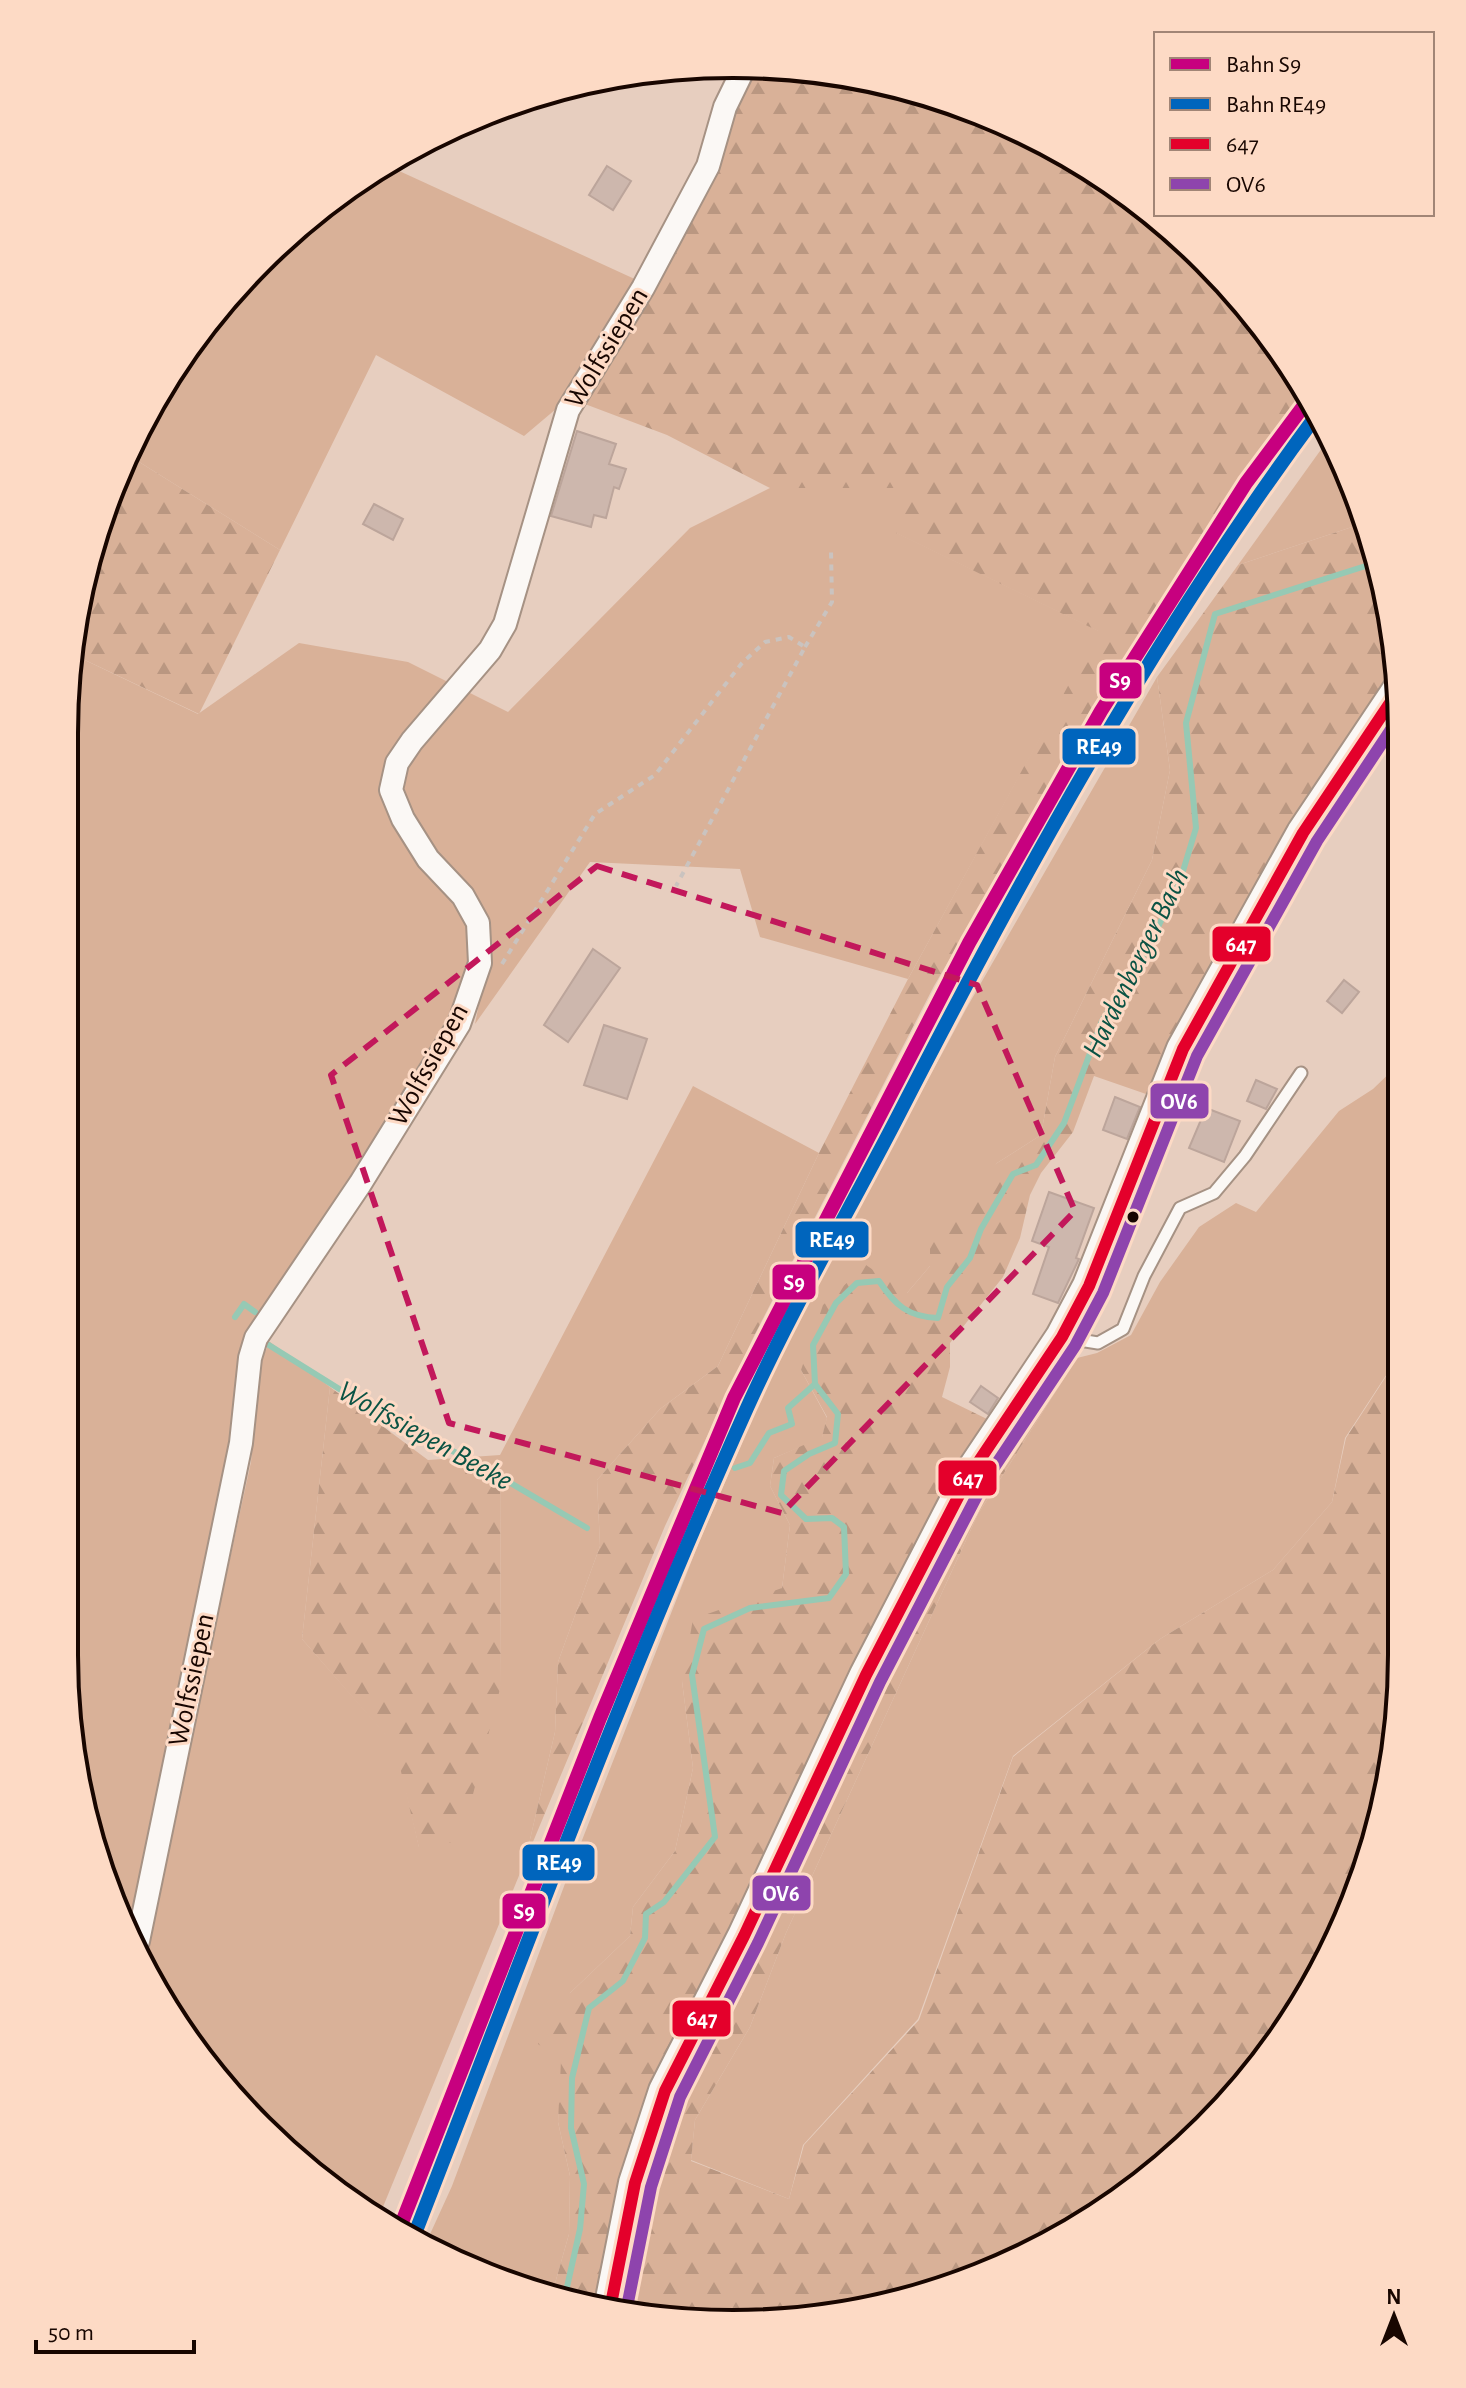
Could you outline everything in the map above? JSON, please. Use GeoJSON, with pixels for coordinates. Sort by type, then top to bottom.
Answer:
{"type":"FeatureCollection","features":[{"type":"Feature","properties":{"kind":"main road"},"geometry":{"type":"LineString","coordinates":[[612,2298],[635,2183],[665,2091],[744,1936],[866,1675],[962,1489],[1062,1337],[1089,1286],[1183,1049],[1303,833],[1387,707]]}},
{"type":"Feature","properties":{"kind":"street","name":"Wolfssiepen"},"geometry":{"type":"LineString","coordinates":[[140,1932],[241,1443],[250,1358],[256,1338],[360,1184],[459,1024],[480,963],[478,923],[463,896],[428,859],[403,819],[391,790],[397,763],[490,650],[505,624],[568,410],[643,288],[708,166],[725,107],[739,78]]}},
{"type":"Feature","properties":{"kind":"lane"},"geometry":{"type":"LineString","coordinates":[[1062,1337],[1098,1343],[1123,1329],[1144,1276],[1180,1208],[1214,1193],[1245,1156],[1301,1073]]}},
{"type":"Feature","properties":{"kind":"path"},"geometry":{"type":"LineString","coordinates":[[676,886],[832,602],[831,550]]}},
{"type":"Feature","properties":{"kind":"path"},"geometry":{"type":"LineString","coordinates":[[497,972],[595,814],[655,775],[742,663],[765,642],[789,637],[805,647]]}},
{"type":"Feature","properties":{"kind":"highlighted area"},"geometry":{"type":"Polygon","coordinates":[[[597,866],[977,985],[1075,1211],[782,1513],[449,1423],[331,1075],[597,866]]]}},
{"type":"Feature","properties":{"kind":"green space"},"geometry":{"type":"Polygon","coordinates":[[[746,78],[776,79],[861,91],[903,100],[984,128],[1060,166],[1132,213],[1196,270],[1225,301],[1253,334],[1300,405],[1128,651],[934,986],[755,1334],[665,1526],[525,1861],[555,1732],[558,1662],[600,1546],[597,1480],[660,1409],[718,1366],[819,1153],[908,979],[1098,631],[896,533],[916,488],[770,488],[667,435],[569,398],[639,281],[746,78]]]}},
{"type":"Feature","properties":{"kind":"green space"},"geometry":{"type":"Polygon","coordinates":[[[398,171],[639,281],[569,398],[524,436],[376,355],[280,550],[138,461],[166,405],[213,334],[270,270],[334,213],[398,171]]]}},
{"type":"Feature","properties":{"kind":"green space"},"geometry":{"type":"Polygon","coordinates":[[[1322,448],[1354,526],[1238,565],[1322,448]]]}},
{"type":"Feature","properties":{"kind":"green space"},"geometry":{"type":"Polygon","coordinates":[[[138,461],[280,550],[199,714],[83,659],[100,563],[138,461]]]}},
{"type":"Feature","properties":{"kind":"green space"},"geometry":{"type":"Polygon","coordinates":[[[770,488],[917,488],[897,533],[1099,631],[908,979],[760,937],[740,869],[590,862],[475,1024],[480,999],[454,1012],[245,1348],[234,1444],[134,1919],[100,1825],[79,1698],[78,733],[83,659],[198,714],[299,643],[408,662],[508,712],[690,528],[770,488]]]}},
{"type":"Feature","properties":{"kind":"green space"},"geometry":{"type":"Polygon","coordinates":[[[1354,526],[1375,605],[1387,690],[1388,725],[1193,1050],[1172,1103],[1094,1076],[1073,1132],[1041,1173],[1030,1195],[1020,1238],[1003,1277],[950,1343],[950,1367],[942,1397],[989,1420],[1051,1340],[1077,1358],[978,1514],[786,1933],[750,2027],[695,2120],[691,2161],[789,2199],[804,2145],[919,2020],[1013,1757],[1160,1639],[1273,1570],[1332,1502],[1346,1438],[1388,1373],[1387,1698],[1366,1825],[1338,1906],[1300,1983],[1278,2019],[1253,2054],[1196,2118],[1132,2175],[1097,2200],[1023,2242],[984,2260],[903,2288],[776,2309],[690,2309],[605,2297],[554,2285],[569,2234],[570,2176],[558,2122],[561,2061],[538,2044],[570,1993],[630,1936],[633,1907],[675,1851],[693,1768],[682,1681],[693,1619],[782,1588],[790,1525],[770,1486],[774,1458],[822,1437],[827,1417],[801,1370],[823,1305],[866,1265],[907,1293],[930,1266],[930,1233],[997,1163],[1041,1135],[1055,1057],[1152,860],[1170,770],[1157,677],[1238,565],[1354,526]]]}},
{"type":"Feature","properties":{"kind":"green space"},"geometry":{"type":"Polygon","coordinates":[[[1157,677],[1170,770],[1152,860],[1055,1057],[1041,1135],[997,1163],[930,1266],[907,1293],[801,1370],[827,1418],[822,1438],[774,1458],[770,1486],[790,1525],[782,1588],[682,1681],[693,1768],[675,1851],[633,1907],[630,1936],[570,1993],[558,2122],[570,2176],[569,2234],[554,2285],[522,2275],[430,2235],[452,2186],[566,1881],[699,1542],[781,1353],[966,1009],[1157,677]]]}},
{"type":"Feature","properties":{"kind":"green space"},"geometry":{"type":"Polygon","coordinates":[[[1388,1075],[1388,1372],[1345,1438],[1332,1502],[1273,1570],[1160,1639],[1013,1756],[918,2019],[803,2145],[789,2199],[691,2160],[695,2120],[750,2027],[786,1933],[978,1514],[1077,1358],[1097,1353],[1131,1335],[1160,1282],[1199,1227],[1236,1203],[1256,1212],[1339,1111],[1373,1089],[1388,1075]]]}},
{"type":"Feature","properties":{"kind":"green space"},"geometry":{"type":"Polygon","coordinates":[[[693,1086],[819,1153],[718,1366],[660,1409],[597,1480],[600,1546],[558,1662],[555,1732],[525,1861],[382,2208],[334,2175],[301,2147],[241,2087],[188,2019],[146,1945],[251,1462],[259,1364],[270,1342],[330,1387],[302,1639],[396,1746],[419,1847],[501,1684],[500,1455],[693,1086]]]}},
{"type":"Feature","properties":{"kind":"green space"},"geometry":{"type":"Polygon","coordinates":[[[330,1387],[428,1460],[500,1455],[501,1685],[461,1841],[419,1848],[395,1746],[302,1639],[330,1387]]]}},
{"type":"Feature","properties":{"kind":"building"},"geometry":{"type":"Polygon","coordinates":[[[607,166],[631,181],[613,210],[589,195],[607,166]]]}},
{"type":"Feature","properties":{"kind":"building"},"geometry":{"type":"Polygon","coordinates":[[[577,431],[616,444],[609,464],[626,469],[619,489],[614,487],[606,518],[594,515],[591,527],[551,516],[577,431]]]}},
{"type":"Feature","properties":{"kind":"building"},"geometry":{"type":"Polygon","coordinates":[[[374,504],[403,519],[393,540],[363,524],[374,504]]]}},
{"type":"Feature","properties":{"kind":"building"},"geometry":{"type":"Polygon","coordinates":[[[593,949],[620,968],[568,1042],[544,1025],[593,949]]]}},
{"type":"Feature","properties":{"kind":"building"},"geometry":{"type":"Polygon","coordinates":[[[1344,980],[1359,992],[1342,1013],[1327,1001],[1344,980]]]}},
{"type":"Feature","properties":{"kind":"building"},"geometry":{"type":"Polygon","coordinates":[[[604,1025],[647,1039],[627,1099],[584,1085],[604,1025]]]}},
{"type":"Feature","properties":{"kind":"building"},"geometry":{"type":"Polygon","coordinates":[[[1256,1080],[1277,1089],[1266,1109],[1247,1101],[1256,1080]]]}},
{"type":"Feature","properties":{"kind":"building"},"geometry":{"type":"Polygon","coordinates":[[[1115,1097],[1140,1107],[1127,1139],[1103,1130],[1115,1097]]]}},
{"type":"Feature","properties":{"kind":"building"},"geometry":{"type":"Polygon","coordinates":[[[1206,1108],[1240,1121],[1224,1162],[1189,1148],[1206,1108]]]}},
{"type":"Feature","properties":{"kind":"building"},"geometry":{"type":"Polygon","coordinates":[[[1049,1192],[1094,1208],[1076,1258],[1079,1259],[1058,1303],[1033,1294],[1049,1247],[1032,1241],[1049,1192]]]}},
{"type":"Feature","properties":{"kind":"building"},"geometry":{"type":"Polygon","coordinates":[[[981,1386],[998,1398],[988,1414],[970,1402],[981,1386]]]}},
{"type":"Feature","properties":{"kind":"waterway","name":"Hardenberger Bach"},"geometry":{"type":"LineString","coordinates":[[567,2289],[580,2229],[584,2184],[571,2128],[572,2078],[589,2008],[623,1981],[645,1938],[646,1914],[664,1902],[715,1837],[692,1675],[704,1629],[750,1608],[829,1598],[846,1574],[844,1527],[832,1518],[806,1519],[781,1495],[784,1471],[809,1454],[835,1443],[838,1414],[815,1384],[813,1345],[836,1303],[857,1283],[879,1281],[903,1308],[918,1315],[938,1318],[947,1287],[970,1258],[981,1229],[1013,1174],[1036,1165],[1064,1123],[1102,1021],[1147,950],[1180,881],[1196,828],[1186,723],[1215,614],[1367,566]]}},
{"type":"Feature","properties":{"kind":"waterway","name":"Wolfssiepen Beeke"},"geometry":{"type":"LineString","coordinates":[[235,1317],[244,1304],[255,1312]]}},
{"type":"Feature","properties":{"kind":"waterway","name":"Wolfssiepen Beeke"},"geometry":{"type":"LineString","coordinates":[[264,1342],[389,1420],[475,1462],[587,1528]]}},
{"type":"Feature","properties":{"kind":"waterway","name":"Wolfssiepen Beeke"},"geometry":{"type":"LineString","coordinates":[[735,1468],[750,1463],[769,1433],[792,1424],[788,1408],[815,1384]]}},
{"type":"Feature","properties":{"kind":"rail line","name":"S9"},"geometry":{"type":"LineString","coordinates":[[403,2221],[600,1718],[734,1398],[969,943],[1101,711],[1246,483],[1301,409]]}},
{"type":"Feature","properties":{"kind":"rail line","name":"RE49"},"geometry":{"type":"LineString","coordinates":[[417,2228],[575,1820],[659,1613],[747,1408],[783,1334],[993,934],[1094,755],[1202,581],[1310,424]]}},
{"type":"Feature","properties":{"kind":"transit line","name":"647"},"geometry":{"type":"LineString","coordinates":[[612,2298],[635,2183],[665,2091],[744,1936],[866,1675],[969,1476],[1062,1337],[1089,1286],[1183,1049],[1303,833],[1387,707]]}},
{"type":"Feature","properties":{"kind":"transit line","name":"OV6"},"geometry":{"type":"LineString","coordinates":[[628,2301],[651,2187],[680,2097],[758,1943],[880,1682],[983,1484],[1075,1346],[1103,1293],[1197,1056],[1317,841],[1388,734]]}}]}
